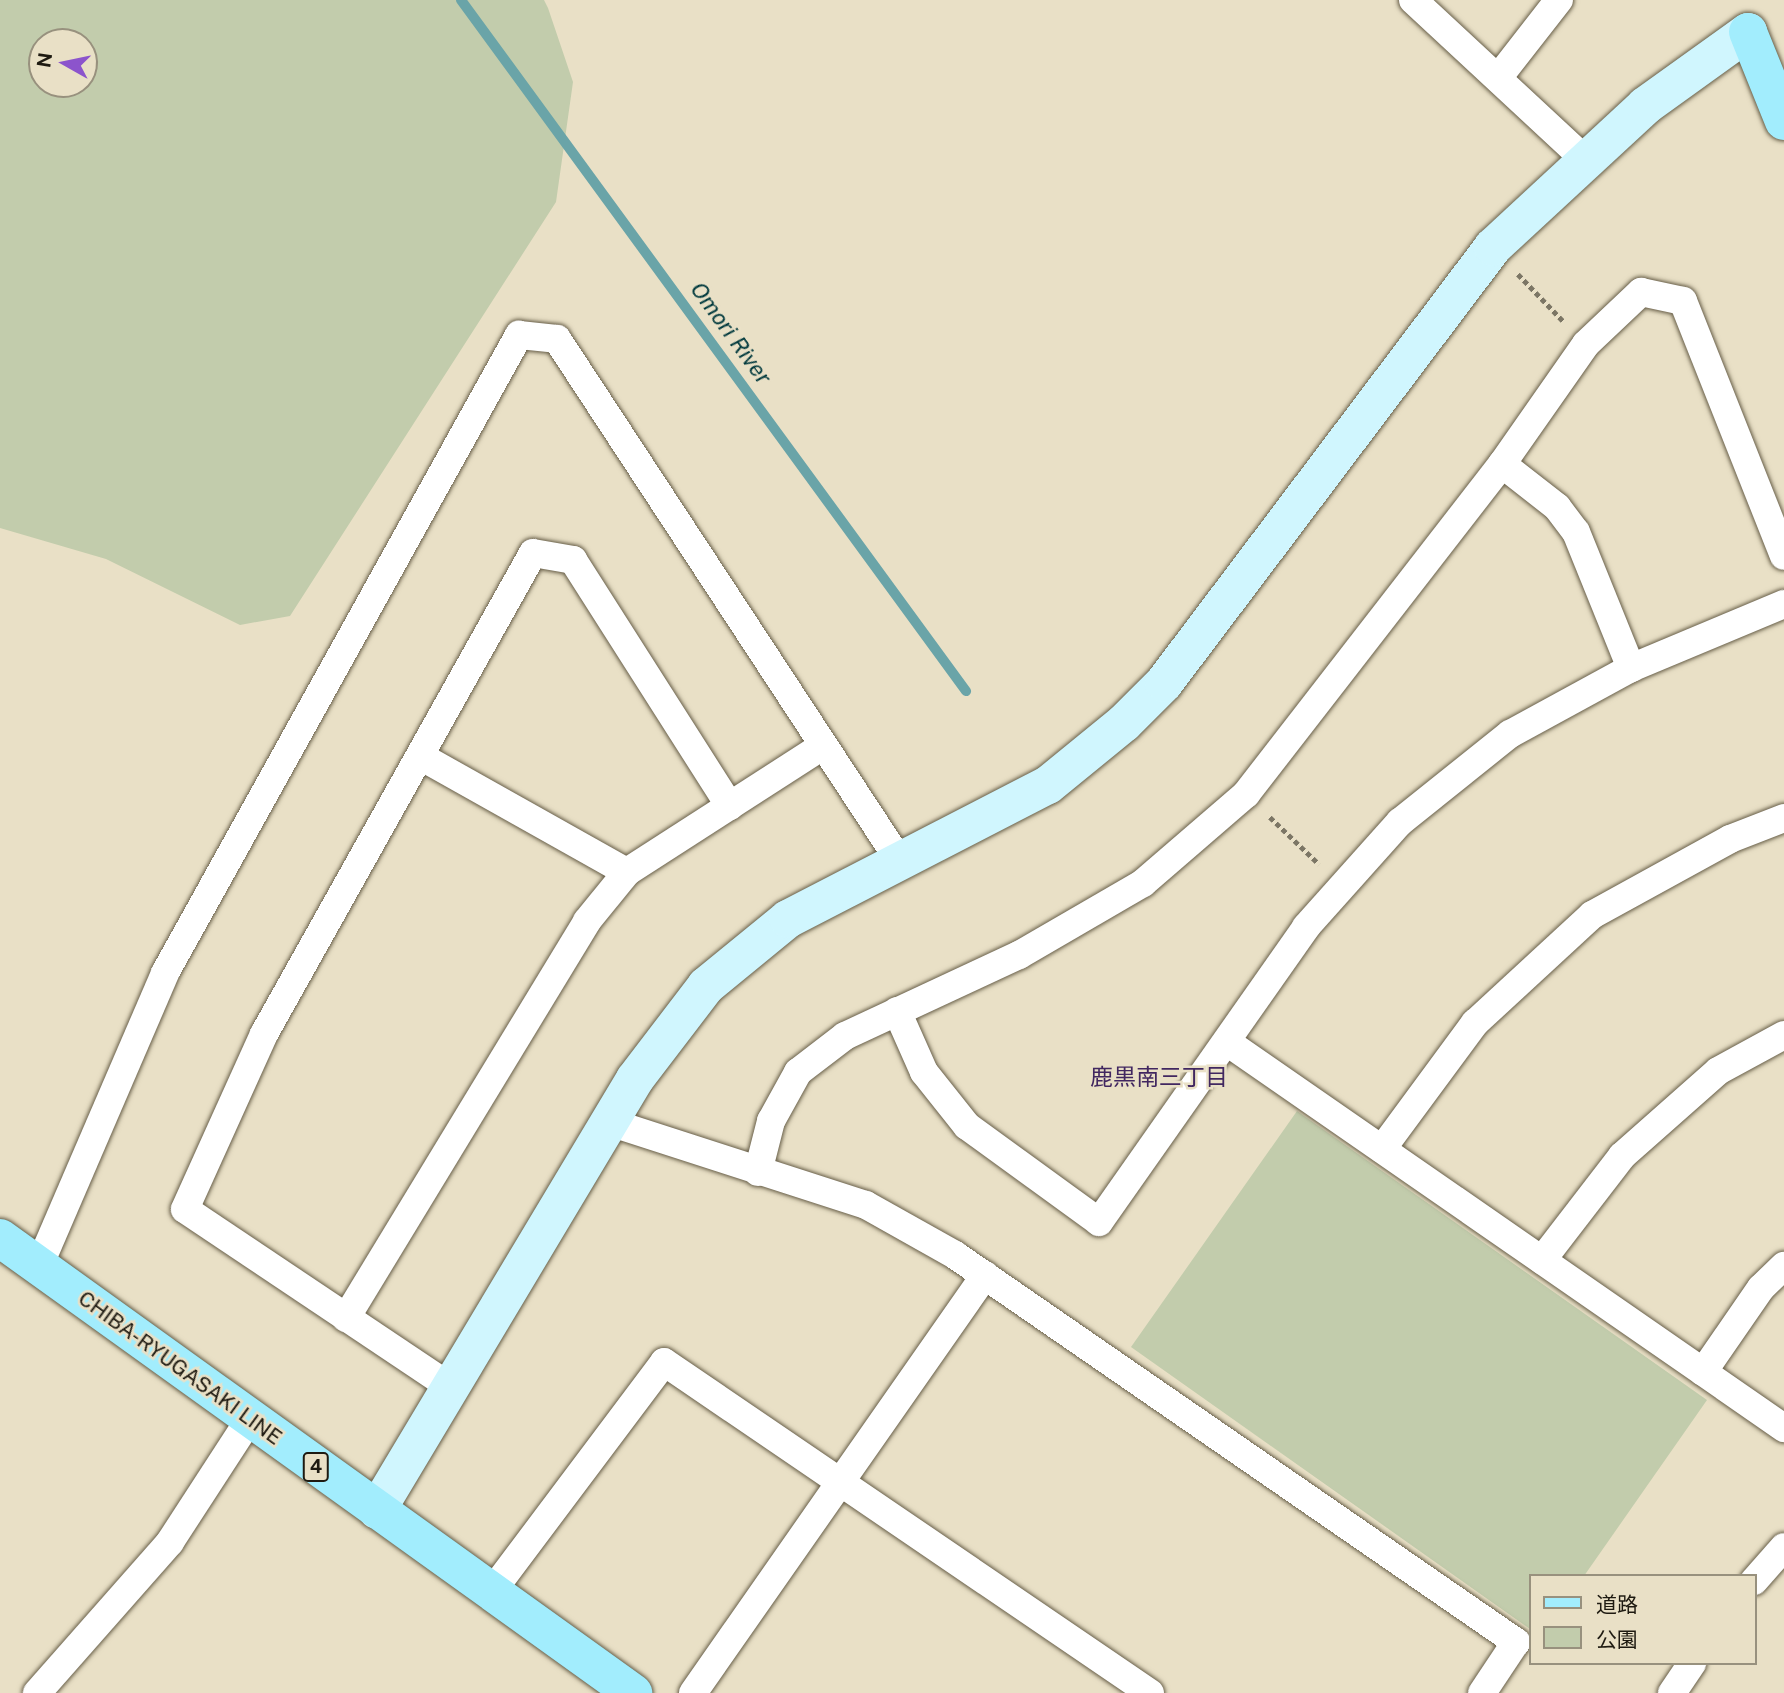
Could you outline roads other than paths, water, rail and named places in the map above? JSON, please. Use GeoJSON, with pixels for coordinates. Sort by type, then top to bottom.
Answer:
{"type":"FeatureCollection","features":[{"type":"Feature","properties":{"kind":"main road"},"geometry":{"type":"LineString","coordinates":[[1748,32],[1784,121]]}},
{"type":"Feature","properties":{"kind":"main road","name":"CHIBA-RYUGASAKI LINE"},"geometry":{"type":"LineString","coordinates":[[0,1238],[490,1594],[633,1693]]}},
{"type":"Feature","properties":{"kind":"street"},"geometry":{"type":"LineString","coordinates":[[1413,0],[1584,159]]}},
{"type":"Feature","properties":{"kind":"street"},"geometry":{"type":"LineString","coordinates":[[1498,78],[1559,0]]}},
{"type":"Feature","properties":{"kind":"street"},"geometry":{"type":"LineString","coordinates":[[377,1510],[453,1388],[609,1122],[670,1028],[706,986],[788,919],[1048,785],[1164,683],[1493,247],[1584,159],[1703,60],[1748,32]]}},
{"type":"Feature","properties":{"kind":"street"},"geometry":{"type":"LineString","coordinates":[[758,1172],[771,1121],[798,1072],[845,1036],[1019,955],[1143,883],[1246,794],[1502,464],[1586,344],[1641,292],[1682,301],[1784,556]]}},
{"type":"Feature","properties":{"kind":"street"},"geometry":{"type":"LineString","coordinates":[[40,1265],[165,973],[519,335],[557,340],[821,747],[901,863]]}},
{"type":"Feature","properties":{"kind":"street"},"geometry":{"type":"LineString","coordinates":[[1502,464],[1557,507],[1576,532],[1630,668]]}},
{"type":"Feature","properties":{"kind":"street"},"geometry":{"type":"LineString","coordinates":[[453,1388],[185,1209],[264,1034],[533,554],[573,560],[730,806]]}},
{"type":"Feature","properties":{"kind":"street"},"geometry":{"type":"LineString","coordinates":[[897,1011],[924,1072],[967,1126],[1099,1222],[1342,887],[1399,822],[1510,734],[1630,668],[1784,604]]}},
{"type":"Feature","properties":{"kind":"street"},"geometry":{"type":"LineString","coordinates":[[346,1318],[544,983],[627,872],[821,747]]}},
{"type":"Feature","properties":{"kind":"street"},"geometry":{"type":"LineString","coordinates":[[419,756],[627,872]]}},
{"type":"Feature","properties":{"kind":"street"},"geometry":{"type":"LineString","coordinates":[[1382,1149],[1475,1023],[1592,915],[1730,839],[1784,818]]}},
{"type":"Feature","properties":{"kind":"street"},"geometry":{"type":"LineString","coordinates":[[1542,1260],[1622,1156],[1717,1071],[1784,1035]]}},
{"type":"Feature","properties":{"kind":"street"},"geometry":{"type":"LineString","coordinates":[[1227,1042],[1784,1428]]}},
{"type":"Feature","properties":{"kind":"street"},"geometry":{"type":"LineString","coordinates":[[609,1122],[866,1205],[985,1275],[1516,1642],[1482,1693]]}},
{"type":"Feature","properties":{"kind":"street"},"geometry":{"type":"LineString","coordinates":[[1703,1372],[1761,1288],[1784,1266]]}},
{"type":"Feature","properties":{"kind":"street"},"geometry":{"type":"LineString","coordinates":[[693,1693],[985,1275]]}},
{"type":"Feature","properties":{"kind":"street"},"geometry":{"type":"LineString","coordinates":[[490,1594],[664,1362],[1150,1693]]}},
{"type":"Feature","properties":{"kind":"street"},"geometry":{"type":"LineString","coordinates":[[37,1693],[170,1542],[250,1419]]}},
{"type":"Feature","properties":{"kind":"street"},"geometry":{"type":"LineString","coordinates":[[1756,1579],[1784,1547]]}},
{"type":"Feature","properties":{"kind":"street"},"geometry":{"type":"LineString","coordinates":[[1672,1693],[1691,1665]]}},
{"type":"Feature","properties":{"kind":"waterway","name":"Omori River"},"geometry":{"type":"LineString","coordinates":[[461,0],[966,691]]}},
{"type":"Feature","properties":{"kind":"district","name":"鹿黒南三丁目"},"geometry":{"type":"Point","coordinates":[1159,1077]}}]}
